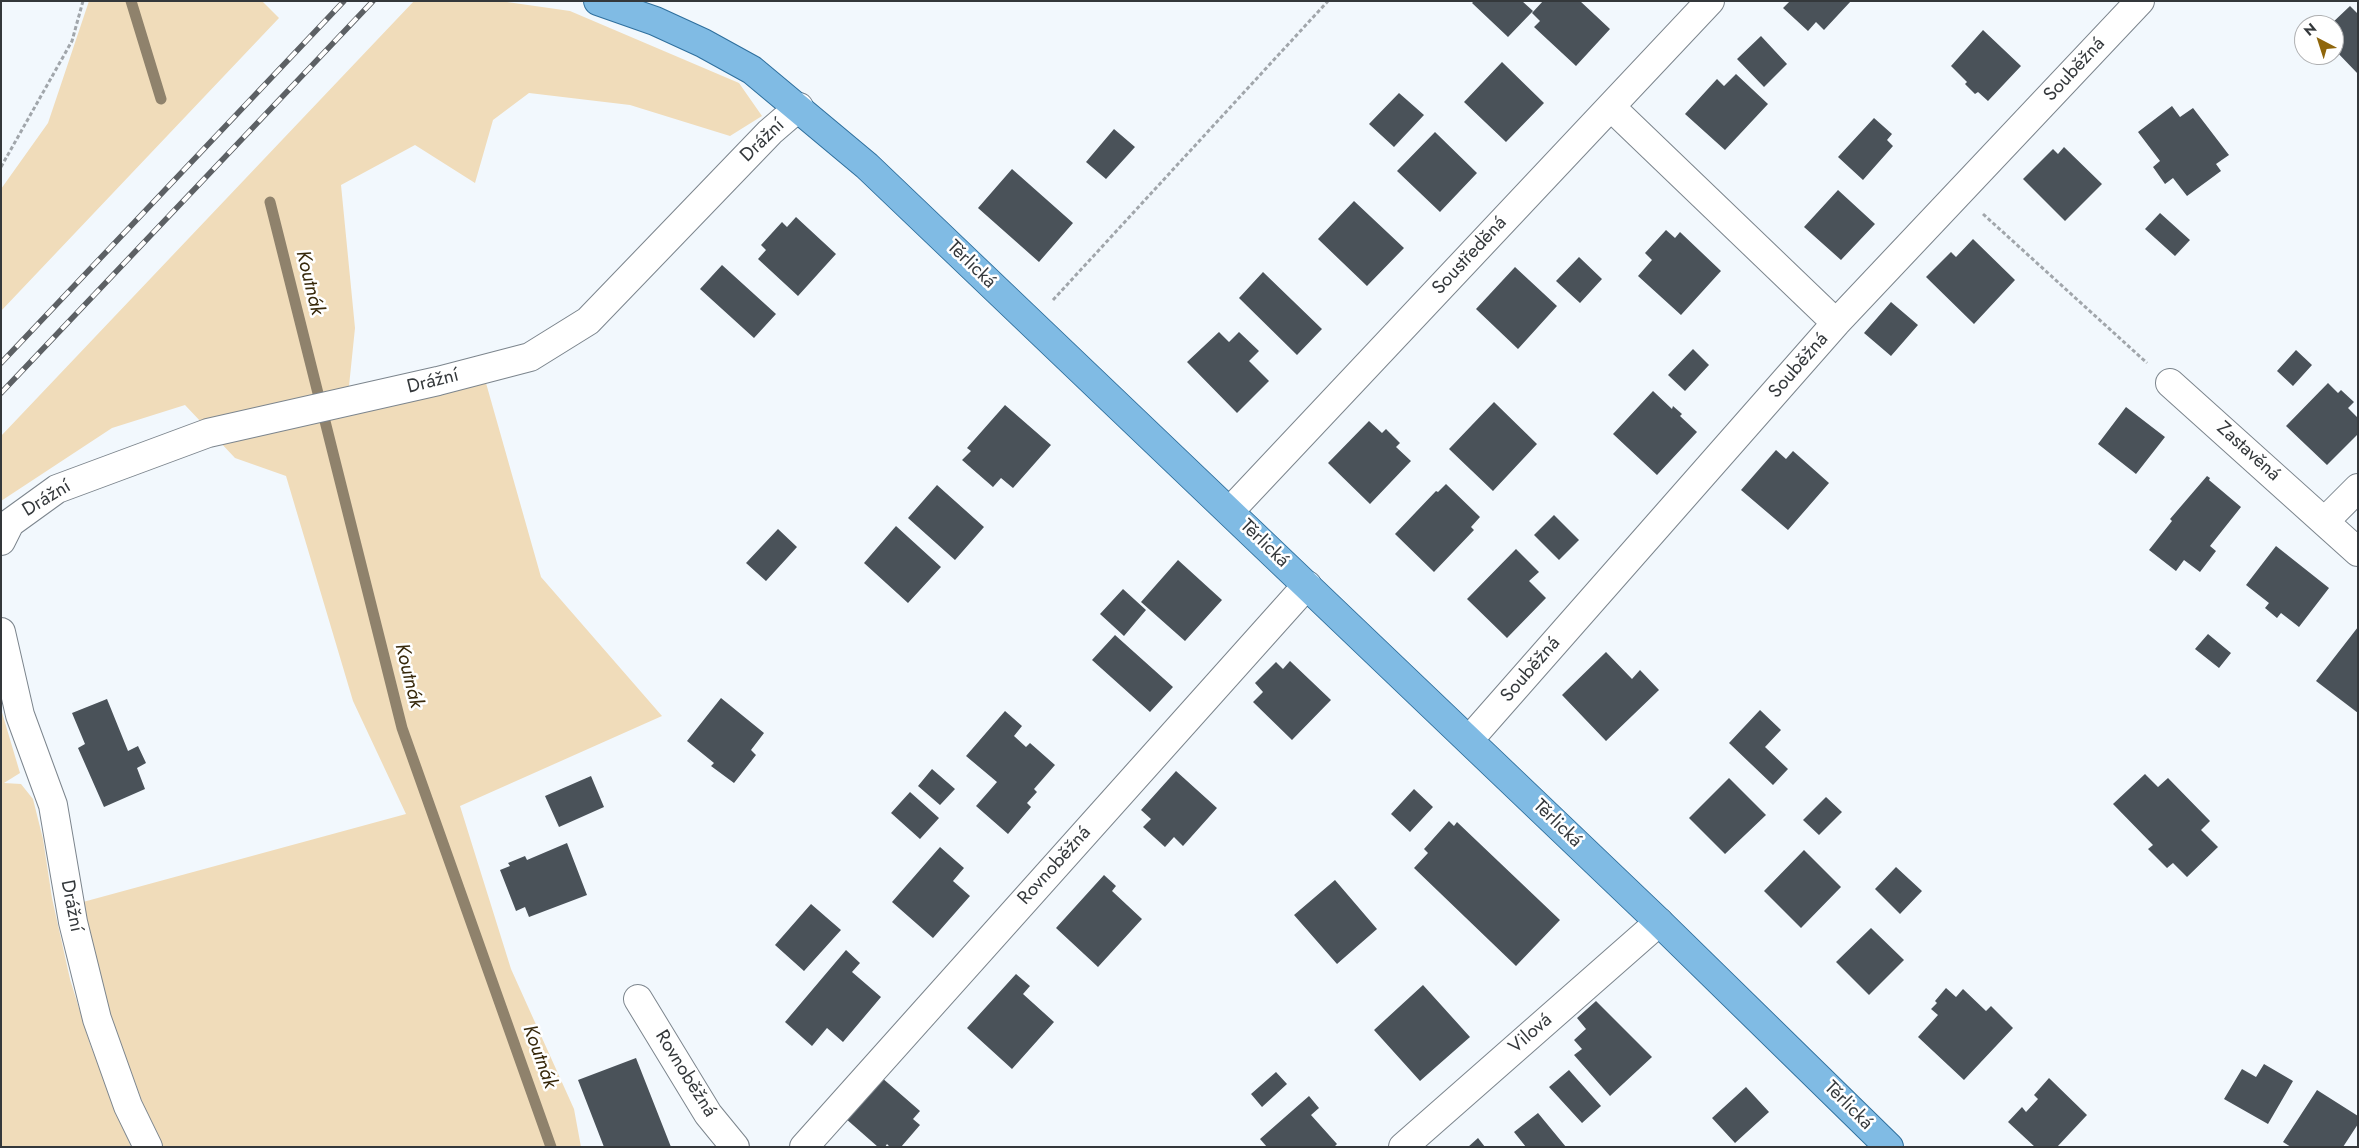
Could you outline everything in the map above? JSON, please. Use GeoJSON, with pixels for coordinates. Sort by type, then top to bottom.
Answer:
{"type":"FeatureCollection","features":[{"type":"Feature","properties":{"kind":"main road","name":"Těrlická"},"geometry":{"type":"LineString","coordinates":[[598,1],[655,21],[702,43],[752,70],[799,107],[867,166],[1659,922],[1889,1147]]}},
{"type":"Feature","properties":{"kind":"street","name":"Soustředěná"},"geometry":{"type":"LineString","coordinates":[[1230,511],[1710,1]]}},
{"type":"Feature","properties":{"kind":"street","name":"Souběžná"},"geometry":{"type":"LineString","coordinates":[[1469,740],[1836,323],[2140,1]]}},
{"type":"Feature","properties":{"kind":"street","name":"Drážní"},"geometry":{"type":"LineString","coordinates":[[1,541],[10,523],[57,489],[208,433],[438,382],[530,357],[588,321],[770,132],[799,107]]}},
{"type":"Feature","properties":{"kind":"street"},"geometry":{"type":"LineString","coordinates":[[1611,107],[1836,323]]}},
{"type":"Feature","properties":{"kind":"street","name":"Zastavěná"},"geometry":{"type":"LineString","coordinates":[[2170,383],[2358,552]]}},
{"type":"Feature","properties":{"kind":"street"},"geometry":{"type":"LineString","coordinates":[[2325,521],[2358,488]]}},
{"type":"Feature","properties":{"kind":"street","name":"Rovnoběžná"},"geometry":{"type":"LineString","coordinates":[[804,1147],[1307,585]]}},
{"type":"Feature","properties":{"kind":"street","name":"Drážní"},"geometry":{"type":"LineString","coordinates":[[1,632],[20,715],[53,804],[73,922],[97,1019],[128,1106],[148,1147]]}},
{"type":"Feature","properties":{"kind":"street","name":"Vilová"},"geometry":{"type":"LineString","coordinates":[[1403,1147],[1659,922]]}},
{"type":"Feature","properties":{"kind":"street","name":"Rovnoběžná"},"geometry":{"type":"LineString","coordinates":[[638,999],[708,1114],[735,1147]]}},
{"type":"Feature","properties":{"kind":"path"},"geometry":{"type":"LineString","coordinates":[[1,167],[72,42],[83,1]]}},
{"type":"Feature","properties":{"kind":"path"},"geometry":{"type":"LineString","coordinates":[[1032,322],[1328,1]]}},
{"type":"Feature","properties":{"kind":"path"},"geometry":{"type":"LineString","coordinates":[[1959,192],[2170,383]]}},
{"type":"Feature","properties":{"kind":"shaded area"},"geometry":{"type":"Polygon","coordinates":[[[89,1],[262,1],[279,18],[1,311],[1,189],[48,123],[89,1]]]}},
{"type":"Feature","properties":{"kind":"shaded area"},"geometry":{"type":"Polygon","coordinates":[[[414,1],[500,1],[570,11],[739,83],[762,116],[730,136],[630,105],[529,93],[493,120],[475,183],[415,145],[341,185],[355,328],[346,415],[486,383],[541,577],[662,716],[460,806],[511,969],[574,1109],[581,1147],[162,1147],[147,1115],[109,1011],[83,902],[406,814],[353,701],[286,476],[235,458],[185,405],[112,428],[1,501],[1,436],[414,1]]]}},
{"type":"Feature","properties":{"kind":"shaded area"},"geometry":{"type":"Polygon","coordinates":[[[1,709],[20,773],[4,783],[21,784],[33,799],[43,839],[52,898],[70,979],[90,1044],[131,1147],[1,1147],[1,709]]]}},
{"type":"Feature","properties":{"kind":"building"},"geometry":{"type":"Polygon","coordinates":[[[1474,1],[1522,1],[1533,11],[1508,37],[1472,3],[1474,1]]]}},
{"type":"Feature","properties":{"kind":"building"},"geometry":{"type":"Polygon","coordinates":[[[1543,1],[1580,1],[1610,29],[1576,66],[1534,27],[1540,21],[1532,13],[1543,1]]]}},
{"type":"Feature","properties":{"kind":"building"},"geometry":{"type":"Polygon","coordinates":[[[1790,1],[1851,1],[1824,30],[1816,22],[1808,31],[1783,8],[1790,1]]]}},
{"type":"Feature","properties":{"kind":"building"},"geometry":{"type":"Polygon","coordinates":[[[2350,6],[2358,14],[2358,74],[2344,59],[2344,15],[2341,15],[2350,6]]]}},
{"type":"Feature","properties":{"kind":"building"},"geometry":{"type":"Polygon","coordinates":[[[1983,30],[2021,66],[1988,101],[1978,92],[1975,94],[1965,84],[1967,82],[1951,66],[1983,30]]]}},
{"type":"Feature","properties":{"kind":"building"},"geometry":{"type":"Polygon","coordinates":[[[1761,36],[1787,64],[1764,87],[1737,59],[1761,36]]]}},
{"type":"Feature","properties":{"kind":"building"},"geometry":{"type":"Polygon","coordinates":[[[1502,62],[1544,103],[1506,142],[1464,102],[1502,62]]]}},
{"type":"Feature","properties":{"kind":"building"},"geometry":{"type":"Polygon","coordinates":[[[1736,74],[1768,104],[1725,150],[1685,114],[1717,79],[1724,86],[1736,74]]]}},
{"type":"Feature","properties":{"kind":"building"},"geometry":{"type":"Polygon","coordinates":[[[1399,93],[1424,115],[1394,147],[1369,124],[1399,93]]]}},
{"type":"Feature","properties":{"kind":"building"},"geometry":{"type":"Polygon","coordinates":[[[2172,106],[2180,117],[2193,108],[2229,155],[2216,164],[2221,171],[2187,196],[2173,178],[2165,184],[2153,167],[2160,161],[2138,132],[2172,106]]]}},
{"type":"Feature","properties":{"kind":"building"},"geometry":{"type":"Polygon","coordinates":[[[1874,118],[1892,134],[1887,140],[1893,146],[1863,180],[1838,157],[1874,118]]]}},
{"type":"Feature","properties":{"kind":"building"},"geometry":{"type":"Polygon","coordinates":[[[1114,129],[1135,147],[1106,179],[1086,162],[1114,129]]]}},
{"type":"Feature","properties":{"kind":"building"},"geometry":{"type":"Polygon","coordinates":[[[1435,132],[1477,173],[1440,212],[1397,171],[1435,132]]]}},
{"type":"Feature","properties":{"kind":"building"},"geometry":{"type":"Polygon","coordinates":[[[2064,147],[2102,184],[2065,221],[2023,179],[2053,149],[2058,154],[2064,147]]]}},
{"type":"Feature","properties":{"kind":"building"},"geometry":{"type":"Polygon","coordinates":[[[1012,169],[1073,223],[1039,262],[978,208],[1012,169]]]}},
{"type":"Feature","properties":{"kind":"building"},"geometry":{"type":"Polygon","coordinates":[[[1838,190],[1875,224],[1841,260],[1804,227],[1838,190]]]}},
{"type":"Feature","properties":{"kind":"building"},"geometry":{"type":"Polygon","coordinates":[[[1354,201],[1404,248],[1367,286],[1318,239],[1354,201]]]}},
{"type":"Feature","properties":{"kind":"building"},"geometry":{"type":"Polygon","coordinates":[[[2160,213],[2190,240],[2175,256],[2145,229],[2160,213]]]}},
{"type":"Feature","properties":{"kind":"building"},"geometry":{"type":"Polygon","coordinates":[[[796,217],[836,254],[798,296],[758,259],[766,250],[761,245],[782,222],[787,227],[796,217]]]}},
{"type":"Feature","properties":{"kind":"building"},"geometry":{"type":"Polygon","coordinates":[[[1666,230],[1675,238],[1680,232],[1721,271],[1681,315],[1638,276],[1652,260],[1645,253],[1666,230]]]}},
{"type":"Feature","properties":{"kind":"building"},"geometry":{"type":"Polygon","coordinates":[[[1973,239],[2015,280],[1974,324],[1926,277],[1951,252],[1956,257],[1973,239]]]}},
{"type":"Feature","properties":{"kind":"building"},"geometry":{"type":"Polygon","coordinates":[[[1579,257],[1602,279],[1580,303],[1556,281],[1579,257]]]}},
{"type":"Feature","properties":{"kind":"building"},"geometry":{"type":"Polygon","coordinates":[[[722,265],[776,314],[754,338],[700,289],[722,265]]]}},
{"type":"Feature","properties":{"kind":"building"},"geometry":{"type":"Polygon","coordinates":[[[1515,267],[1557,306],[1518,349],[1476,309],[1515,267]]]}},
{"type":"Feature","properties":{"kind":"building"},"geometry":{"type":"Polygon","coordinates":[[[1263,272],[1322,329],[1297,355],[1239,298],[1263,272]]]}},
{"type":"Feature","properties":{"kind":"building"},"geometry":{"type":"Polygon","coordinates":[[[1891,302],[1918,325],[1891,356],[1864,333],[1891,302]]]}},
{"type":"Feature","properties":{"kind":"building"},"geometry":{"type":"Polygon","coordinates":[[[1219,332],[1229,342],[1239,332],[1259,351],[1249,361],[1269,381],[1237,413],[1187,362],[1219,332]]]}},
{"type":"Feature","properties":{"kind":"building"},"geometry":{"type":"Polygon","coordinates":[[[1693,349],[1709,365],[1685,391],[1668,375],[1693,349]]]}},
{"type":"Feature","properties":{"kind":"building"},"geometry":{"type":"Polygon","coordinates":[[[2296,350],[2312,365],[2293,386],[2277,371],[2296,350]]]}},
{"type":"Feature","properties":{"kind":"building"},"geometry":{"type":"Polygon","coordinates":[[[2328,383],[2338,393],[2341,390],[2354,402],[2348,408],[2358,418],[2358,434],[2327,465],[2286,426],[2328,383]]]}},
{"type":"Feature","properties":{"kind":"building"},"geometry":{"type":"Polygon","coordinates":[[[1653,391],[1672,409],[1673,406],[1682,414],[1680,416],[1697,432],[1657,475],[1613,434],[1653,391]]]}},
{"type":"Feature","properties":{"kind":"building"},"geometry":{"type":"Polygon","coordinates":[[[1494,402],[1537,444],[1493,491],[1449,449],[1494,402]]]}},
{"type":"Feature","properties":{"kind":"building"},"geometry":{"type":"Polygon","coordinates":[[[1005,405],[1051,445],[1013,488],[1001,478],[993,487],[962,460],[971,451],[967,448],[1005,405]]]}},
{"type":"Feature","properties":{"kind":"building"},"geometry":{"type":"Polygon","coordinates":[[[2126,407],[2165,437],[2136,474],[2098,444],[2126,407]]]}},
{"type":"Feature","properties":{"kind":"building"},"geometry":{"type":"Polygon","coordinates":[[[1369,421],[1382,433],[1386,429],[1400,443],[1396,447],[1411,461],[1370,504],[1328,463],[1369,421]]]}},
{"type":"Feature","properties":{"kind":"building"},"geometry":{"type":"Polygon","coordinates":[[[1776,450],[1786,459],[1793,451],[1829,483],[1788,530],[1741,490],[1776,450]]]}},
{"type":"Feature","properties":{"kind":"building"},"geometry":{"type":"Polygon","coordinates":[[[2207,476],[2210,478],[2209,480],[2241,507],[2210,546],[2216,551],[2200,572],[2184,560],[2176,571],[2149,550],[2172,521],[2170,519],[2207,476]]]}},
{"type":"Feature","properties":{"kind":"building"},"geometry":{"type":"Polygon","coordinates":[[[1446,484],[1480,517],[1471,527],[1474,530],[1434,572],[1395,534],[1436,491],[1438,492],[1446,484]]]}},
{"type":"Feature","properties":{"kind":"building"},"geometry":{"type":"Polygon","coordinates":[[[937,485],[984,527],[955,560],[908,518],[937,485]]]}},
{"type":"Feature","properties":{"kind":"building"},"geometry":{"type":"Polygon","coordinates":[[[1554,515],[1579,540],[1559,560],[1534,535],[1554,515]]]}},
{"type":"Feature","properties":{"kind":"building"},"geometry":{"type":"Polygon","coordinates":[[[896,526],[941,567],[908,603],[864,563],[896,526]]]}},
{"type":"Feature","properties":{"kind":"building"},"geometry":{"type":"Polygon","coordinates":[[[778,529],[797,547],[766,581],[746,563],[778,529]]]}},
{"type":"Feature","properties":{"kind":"building"},"geometry":{"type":"Polygon","coordinates":[[[2276,546],[2329,588],[2299,627],[2281,613],[2277,618],[2265,608],[2269,603],[2246,585],[2276,546]]]}},
{"type":"Feature","properties":{"kind":"building"},"geometry":{"type":"Polygon","coordinates":[[[1516,549],[1539,572],[1529,581],[1546,598],[1507,638],[1467,599],[1516,549]]]}},
{"type":"Feature","properties":{"kind":"building"},"geometry":{"type":"Polygon","coordinates":[[[1178,560],[1222,600],[1185,641],[1141,602],[1178,560]]]}},
{"type":"Feature","properties":{"kind":"building"},"geometry":{"type":"Polygon","coordinates":[[[1123,589],[1146,610],[1124,636],[1100,614],[1123,589]]]}},
{"type":"Feature","properties":{"kind":"building"},"geometry":{"type":"Polygon","coordinates":[[[2358,627],[2358,713],[2316,681],[2358,627]]]}},
{"type":"Feature","properties":{"kind":"building"},"geometry":{"type":"Polygon","coordinates":[[[2208,634],[2231,653],[2219,668],[2195,649],[2208,634]]]}},
{"type":"Feature","properties":{"kind":"building"},"geometry":{"type":"Polygon","coordinates":[[[1115,635],[1173,687],[1150,712],[1092,660],[1115,635]]]}},
{"type":"Feature","properties":{"kind":"building"},"geometry":{"type":"Polygon","coordinates":[[[1606,652],[1632,679],[1640,670],[1659,690],[1606,741],[1562,695],[1606,652]]]}},
{"type":"Feature","properties":{"kind":"building"},"geometry":{"type":"Polygon","coordinates":[[[1290,661],[1331,700],[1292,740],[1253,702],[1263,692],[1255,683],[1276,662],[1283,669],[1290,661]]]}},
{"type":"Feature","properties":{"kind":"building"},"geometry":{"type":"Polygon","coordinates":[[[721,698],[764,733],[751,750],[756,755],[734,783],[711,766],[714,763],[687,741],[721,698]]]}},
{"type":"Feature","properties":{"kind":"building"},"geometry":{"type":"Polygon","coordinates":[[[107,699],[128,751],[138,746],[146,763],[137,768],[145,789],[104,807],[78,748],[85,744],[72,713],[107,699]]]}},
{"type":"Feature","properties":{"kind":"building"},"geometry":{"type":"Polygon","coordinates":[[[1760,710],[1781,730],[1765,747],[1788,769],[1773,785],[1729,743],[1760,710]]]}},
{"type":"Feature","properties":{"kind":"building"},"geometry":{"type":"Polygon","coordinates":[[[1005,711],[1022,726],[1014,736],[1026,747],[1030,743],[1055,765],[1034,789],[1037,792],[1027,803],[1031,807],[1008,834],[976,806],[997,782],[966,756],[1005,711]]]}},
{"type":"Feature","properties":{"kind":"building"},"geometry":{"type":"Polygon","coordinates":[[[932,769],[955,789],[940,805],[918,786],[932,769]]]}},
{"type":"Feature","properties":{"kind":"building"},"geometry":{"type":"Polygon","coordinates":[[[1176,771],[1217,808],[1183,846],[1174,837],[1165,847],[1143,827],[1151,819],[1141,810],[1176,771]]]}},
{"type":"Feature","properties":{"kind":"building"},"geometry":{"type":"Polygon","coordinates":[[[2145,774],[2158,787],[2168,778],[2210,821],[2201,830],[2218,847],[2187,877],[2173,863],[2167,868],[2148,849],[2153,845],[2113,804],[2145,774]]]}},
{"type":"Feature","properties":{"kind":"building"},"geometry":{"type":"Polygon","coordinates":[[[591,776],[604,807],[559,827],[545,796],[591,776]]]}},
{"type":"Feature","properties":{"kind":"building"},"geometry":{"type":"Polygon","coordinates":[[[1729,778],[1766,815],[1725,854],[1689,818],[1729,778]]]}},
{"type":"Feature","properties":{"kind":"building"},"geometry":{"type":"Polygon","coordinates":[[[1414,789],[1433,807],[1410,832],[1391,814],[1414,789]]]}},
{"type":"Feature","properties":{"kind":"building"},"geometry":{"type":"Polygon","coordinates":[[[910,792],[939,818],[920,839],[891,813],[910,792]]]}},
{"type":"Feature","properties":{"kind":"building"},"geometry":{"type":"Polygon","coordinates":[[[1826,797],[1842,812],[1819,835],[1803,820],[1826,797]]]}},
{"type":"Feature","properties":{"kind":"building"},"geometry":{"type":"Polygon","coordinates":[[[1449,821],[1454,826],[1457,822],[1560,920],[1516,966],[1414,868],[1428,853],[1424,849],[1449,821]]]}},
{"type":"Feature","properties":{"kind":"building"},"geometry":{"type":"Polygon","coordinates":[[[567,843],[587,895],[529,917],[525,907],[516,911],[500,870],[510,866],[508,863],[525,856],[527,860],[567,843]]]}},
{"type":"Feature","properties":{"kind":"building"},"geometry":{"type":"Polygon","coordinates":[[[940,847],[964,868],[953,881],[970,896],[933,938],[892,902],[940,847]]]}},
{"type":"Feature","properties":{"kind":"building"},"geometry":{"type":"Polygon","coordinates":[[[1804,850],[1841,887],[1801,928],[1764,891],[1804,850]]]}},
{"type":"Feature","properties":{"kind":"building"},"geometry":{"type":"Polygon","coordinates":[[[1896,867],[1922,891],[1900,914],[1875,889],[1896,867]]]}},
{"type":"Feature","properties":{"kind":"building"},"geometry":{"type":"Polygon","coordinates":[[[1104,875],[1116,886],[1112,891],[1142,919],[1098,967],[1056,928],[1104,875]]]}},
{"type":"Feature","properties":{"kind":"building"},"geometry":{"type":"Polygon","coordinates":[[[1335,880],[1377,929],[1337,964],[1294,915],[1335,880]]]}},
{"type":"Feature","properties":{"kind":"building"},"geometry":{"type":"Polygon","coordinates":[[[811,904],[841,930],[804,971],[775,945],[811,904]]]}},
{"type":"Feature","properties":{"kind":"building"},"geometry":{"type":"Polygon","coordinates":[[[1871,928],[1904,960],[1869,995],[1836,962],[1871,928]]]}},
{"type":"Feature","properties":{"kind":"building"},"geometry":{"type":"Polygon","coordinates":[[[846,950],[860,963],[852,972],[881,997],[843,1042],[827,1028],[812,1046],[785,1022],[846,950]]]}},
{"type":"Feature","properties":{"kind":"building"},"geometry":{"type":"Polygon","coordinates":[[[1016,974],[1030,986],[1023,994],[1054,1022],[1012,1069],[967,1028],[1016,974]]]}},
{"type":"Feature","properties":{"kind":"building"},"geometry":{"type":"Polygon","coordinates":[[[1423,985],[1470,1037],[1420,1081],[1374,1030],[1423,985]]]}},
{"type":"Feature","properties":{"kind":"building"},"geometry":{"type":"Polygon","coordinates":[[[1946,988],[1956,997],[1963,989],[1986,1011],[1991,1006],[2013,1028],[1964,1080],[1918,1037],[1938,1015],[1931,1009],[1946,988]]]}},
{"type":"Feature","properties":{"kind":"building"},"geometry":{"type":"Polygon","coordinates":[[[1596,1001],[1652,1057],[1610,1096],[1574,1055],[1582,1049],[1574,1040],[1586,1029],[1577,1018],[1596,1001]]]}},
{"type":"Feature","properties":{"kind":"building"},"geometry":{"type":"Polygon","coordinates":[[[636,1058],[671,1147],[604,1147],[578,1080],[636,1058]]]}},
{"type":"Feature","properties":{"kind":"building"},"geometry":{"type":"Polygon","coordinates":[[[2264,1064],[2293,1081],[2268,1124],[2224,1099],[2242,1069],[2256,1077],[2264,1064]]]}},
{"type":"Feature","properties":{"kind":"building"},"geometry":{"type":"Polygon","coordinates":[[[1569,1070],[1601,1106],[1582,1123],[1549,1087],[1569,1070]]]}},
{"type":"Feature","properties":{"kind":"building"},"geometry":{"type":"Polygon","coordinates":[[[1276,1072],[1287,1084],[1262,1107],[1251,1094],[1276,1072]]]}},
{"type":"Feature","properties":{"kind":"building"},"geometry":{"type":"Polygon","coordinates":[[[881,1077],[920,1111],[913,1119],[920,1125],[901,1147],[890,1147],[887,1144],[885,1147],[878,1147],[845,1118],[881,1077]]]}},
{"type":"Feature","properties":{"kind":"building"},"geometry":{"type":"Polygon","coordinates":[[[2049,1078],[2087,1115],[2057,1147],[2035,1147],[2008,1122],[2022,1107],[2026,1112],[2038,1099],[2034,1095],[2049,1078]]]}},
{"type":"Feature","properties":{"kind":"building"},"geometry":{"type":"Polygon","coordinates":[[[1746,1087],[1769,1112],[1735,1143],[1712,1118],[1746,1087]]]}},
{"type":"Feature","properties":{"kind":"building"},"geometry":{"type":"Polygon","coordinates":[[[2317,1090],[2358,1116],[2358,1124],[2343,1147],[2291,1147],[2283,1142],[2317,1090]]]}},
{"type":"Feature","properties":{"kind":"building"},"geometry":{"type":"Polygon","coordinates":[[[1309,1096],[1319,1108],[1311,1115],[1337,1144],[1334,1147],[1267,1147],[1260,1139],[1309,1096]]]}},
{"type":"Feature","properties":{"kind":"building"},"geometry":{"type":"Polygon","coordinates":[[[1538,1113],[1566,1147],[1526,1147],[1514,1132],[1538,1113]]]}},
{"type":"Feature","properties":{"kind":"building"},"geometry":{"type":"Polygon","coordinates":[[[1478,1138],[1485,1147],[1468,1147],[1478,1138]]]}},
{"type":"Feature","properties":{"kind":"waterway","name":"Koutnák"},"geometry":{"type":"LineString","coordinates":[[131,1],[161,99]]}},
{"type":"Feature","properties":{"kind":"waterway","name":"Koutnák"},"geometry":{"type":"LineString","coordinates":[[270,202],[402,728],[551,1147]]}},
{"type":"Feature","properties":{"kind":"railway"},"geometry":{"type":"LineString","coordinates":[[1,363],[344,1]]}},
{"type":"Feature","properties":{"kind":"railway"},"geometry":{"type":"LineString","coordinates":[[1,393],[373,1]]}}]}
